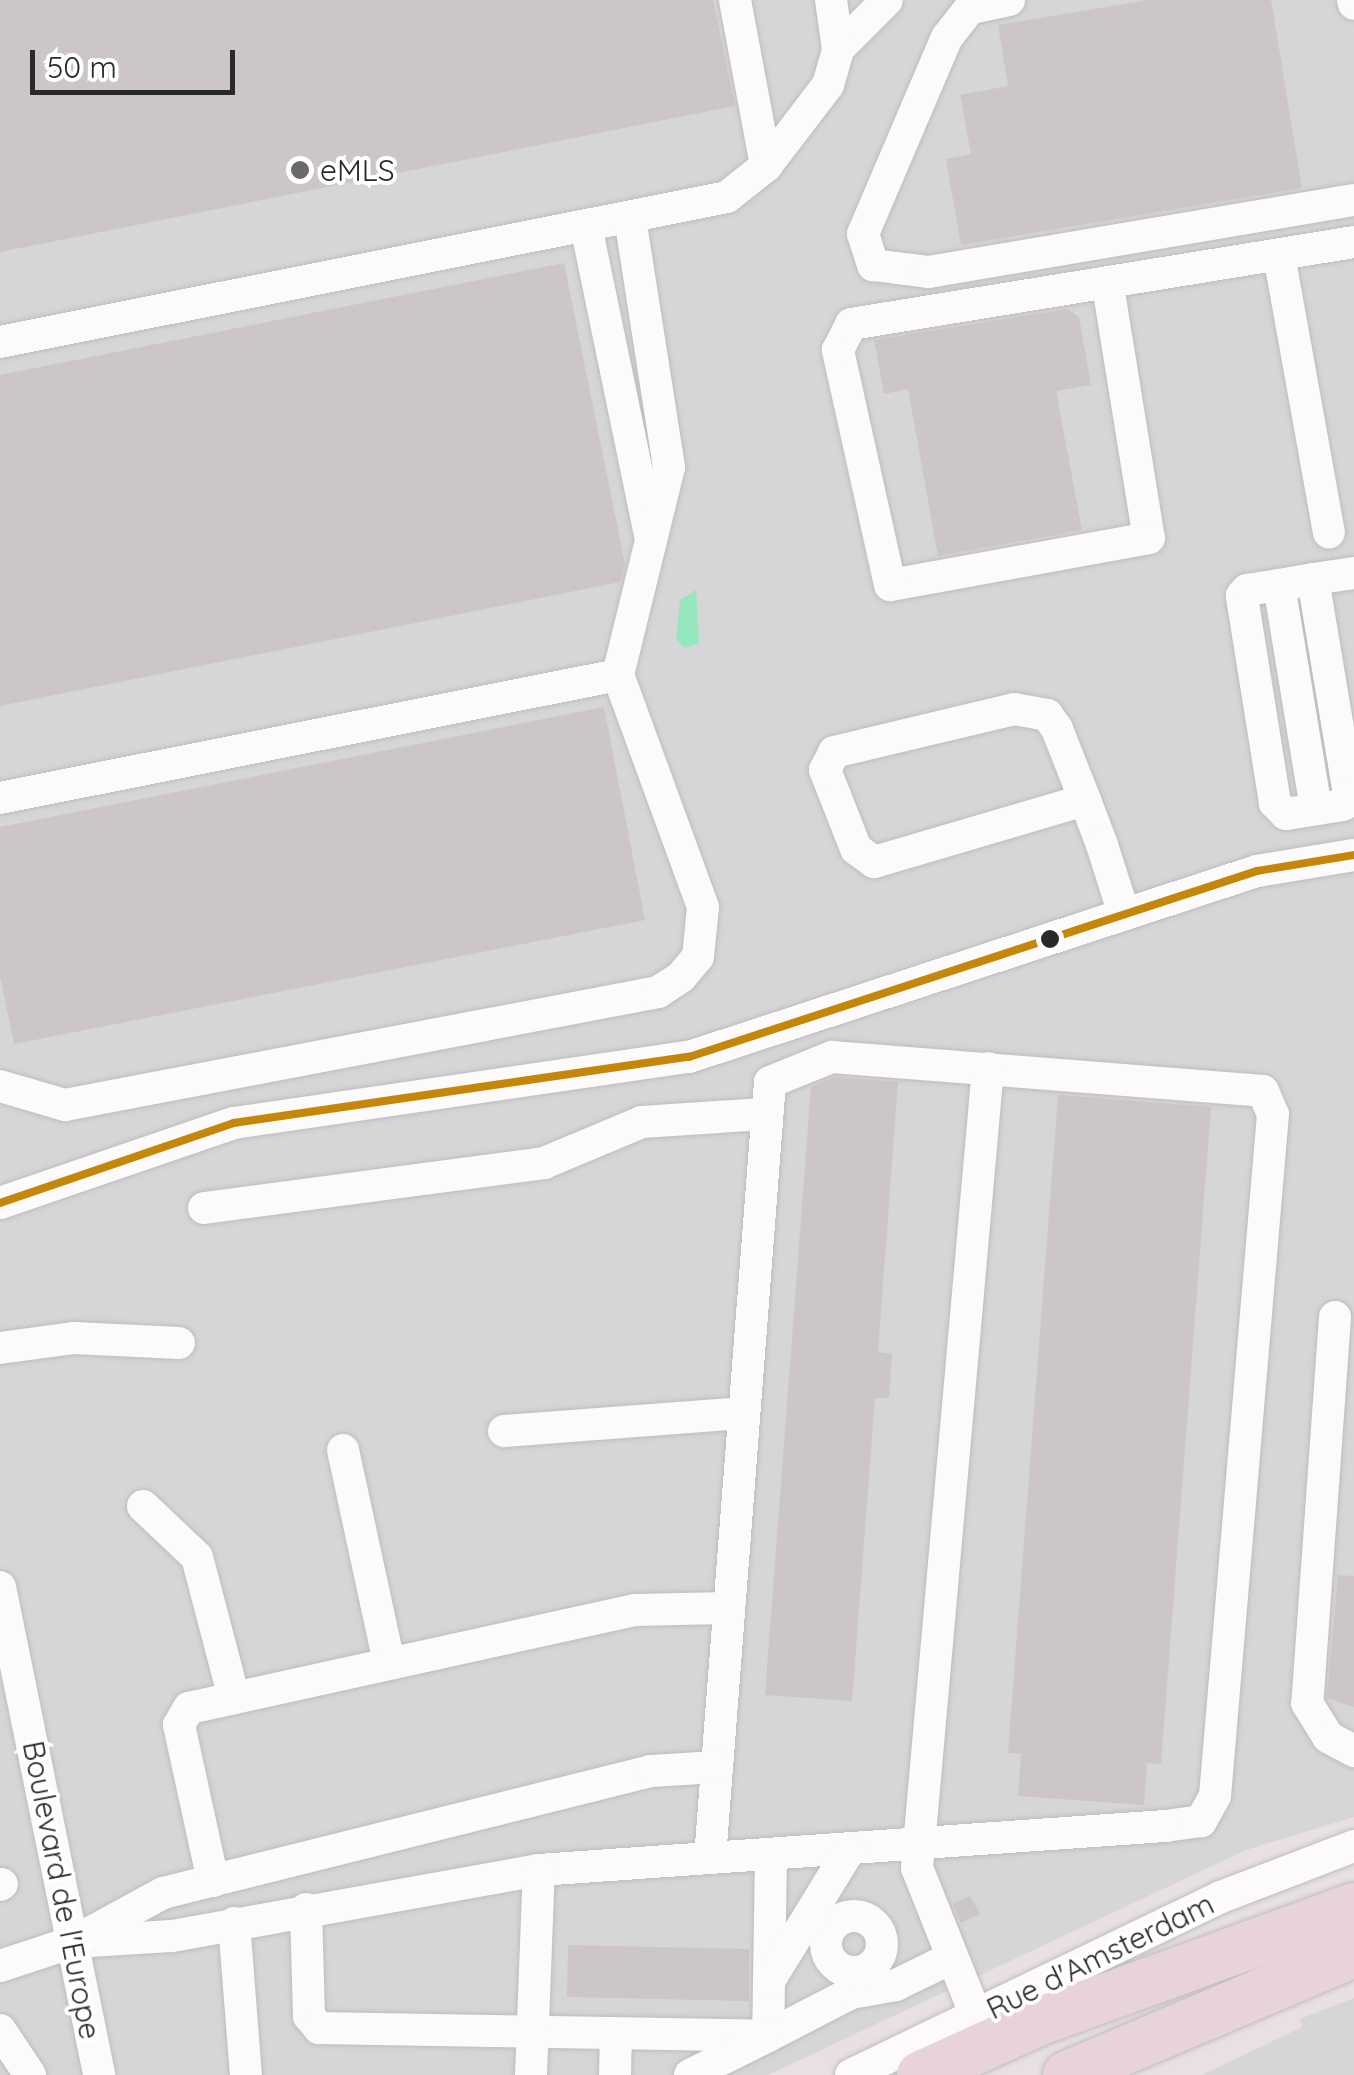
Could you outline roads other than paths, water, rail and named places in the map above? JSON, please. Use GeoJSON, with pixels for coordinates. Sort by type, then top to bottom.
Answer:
{"type":"FeatureCollection","features":[{"type":"Feature","properties":{"kind":"highway"},"geometry":{"type":"LineString","coordinates":[[922,2075],[1038,2022],[1354,1908]]}},
{"type":"Feature","properties":{"kind":"highway"},"geometry":{"type":"LineString","coordinates":[[975,2075],[1251,1948]]}},
{"type":"Feature","properties":{"kind":"highway"},"geometry":{"type":"LineString","coordinates":[[1066,2075],[1354,1953]]}},
{"type":"Feature","properties":{"kind":"highway"},"geometry":{"type":"LineString","coordinates":[[1116,2075],[1308,1970]]}},
{"type":"Feature","properties":{"kind":"street"},"geometry":{"type":"LineString","coordinates":[[734,0],[766,166]]}},
{"type":"Feature","properties":{"kind":"street"},"geometry":{"type":"LineString","coordinates":[[0,342],[728,197],[766,166],[828,84],[838,49],[832,0]]}},
{"type":"Feature","properties":{"kind":"street"},"geometry":{"type":"LineString","coordinates":[[838,49],[887,0]]}},
{"type":"Feature","properties":{"kind":"street"},"geometry":{"type":"LineString","coordinates":[[1009,0],[970,8],[946,36],[863,234],[873,266],[928,272],[1354,200]]}},
{"type":"Feature","properties":{"kind":"street"},"geometry":{"type":"LineString","coordinates":[[0,1086],[64,1104],[658,992],[682,976],[698,958],[703,907],[618,676],[652,542],[669,437],[630,217]]}},
{"type":"Feature","properties":{"kind":"street"},"geometry":{"type":"LineString","coordinates":[[586,226],[652,542]]}},
{"type":"Feature","properties":{"kind":"street"},"geometry":{"type":"LineString","coordinates":[[1108,286],[1354,242]]}},
{"type":"Feature","properties":{"kind":"street"},"geometry":{"type":"LineString","coordinates":[[1279,254],[1329,533]]}},
{"type":"Feature","properties":{"kind":"street"},"geometry":{"type":"LineString","coordinates":[[1101,279],[1108,286],[1149,538],[890,585],[840,336],[866,318],[1101,279]]}},
{"type":"Feature","properties":{"kind":"street"},"geometry":{"type":"LineString","coordinates":[[1313,580],[1350,773],[1348,801],[1286,814],[1275,804],[1241,604],[1247,590],[1354,573]]}},
{"type":"Feature","properties":{"kind":"street"},"geometry":{"type":"LineString","coordinates":[[0,798],[618,676]]}},
{"type":"Feature","properties":{"kind":"street"},"geometry":{"type":"LineString","coordinates":[[1085,800],[874,862],[856,849],[825,770],[834,752],[1032,710],[1058,729],[1085,800],[1124,914]]}},
{"type":"Feature","properties":{"kind":"street"},"geometry":{"type":"LineString","coordinates":[[0,1203],[234,1123],[689,1056],[1257,871],[1354,855]]}},
{"type":"Feature","properties":{"kind":"street"},"geometry":{"type":"LineString","coordinates":[[73,1942],[234,1923],[539,1870],[771,1854],[1201,1821],[1217,1776],[1269,1101],[1252,1086],[988,1068],[802,1062],[770,1082],[764,1114],[710,1858]]}},
{"type":"Feature","properties":{"kind":"street"},"geometry":{"type":"LineString","coordinates":[[976,2016],[920,1890],[918,1843],[988,1068]]}},
{"type":"Feature","properties":{"kind":"street"},"geometry":{"type":"LineString","coordinates":[[204,1208],[544,1163],[642,1122],[764,1114]]}},
{"type":"Feature","properties":{"kind":"street"},"geometry":{"type":"LineString","coordinates":[[1335,1317],[1307,1703],[1328,1736],[1354,1750]]}},
{"type":"Feature","properties":{"kind":"street"},"geometry":{"type":"LineString","coordinates":[[0,1348],[74,1338],[179,1343]]}},
{"type":"Feature","properties":{"kind":"street"},"geometry":{"type":"LineString","coordinates":[[504,1431],[742,1414]]}},
{"type":"Feature","properties":{"kind":"street"},"geometry":{"type":"LineString","coordinates":[[343,1450],[389,1664]]}},
{"type":"Feature","properties":{"kind":"street"},"geometry":{"type":"LineString","coordinates":[[143,1506],[198,1557],[234,1698]]}},
{"type":"Feature","properties":{"kind":"street","name":"Boulevard de l'Europe"},"geometry":{"type":"LineString","coordinates":[[1,1601],[99,2075]]}},
{"type":"Feature","properties":{"kind":"street"},"geometry":{"type":"LineString","coordinates":[[214,1881],[179,1725],[189,1708],[635,1610],[728,1608]]}},
{"type":"Feature","properties":{"kind":"street"},"geometry":{"type":"LineString","coordinates":[[0,1966],[73,1942],[163,1893],[651,1771],[717,1767]]}},
{"type":"Feature","properties":{"kind":"street","name":"Rue d'Amsterdam"},"geometry":{"type":"LineString","coordinates":[[850,2075],[1221,1897],[1354,1846]]}},
{"type":"Feature","properties":{"kind":"street"},"geometry":{"type":"LineString","coordinates":[[769,1980],[850,1848]]}},
{"type":"Feature","properties":{"kind":"street"},"geometry":{"type":"LineString","coordinates":[[768,2036],[771,1854]]}},
{"type":"Feature","properties":{"kind":"street"},"geometry":{"type":"LineString","coordinates":[[531,2075],[539,1870]]}},
{"type":"Feature","properties":{"kind":"street"},"geometry":{"type":"LineString","coordinates":[[306,1909],[309,2016],[320,2028],[768,2036]]}},
{"type":"Feature","properties":{"kind":"street"},"geometry":{"type":"LineString","coordinates":[[234,1923],[246,2075]]}},
{"type":"Feature","properties":{"kind":"street"},"geometry":{"type":"LineString","coordinates":[[690,2075],[768,2036],[860,1979],[896,1985],[949,1959]]}},
{"type":"Feature","properties":{"kind":"street"},"geometry":{"type":"LineString","coordinates":[[0,2030],[30,2075]]}},
{"type":"Feature","properties":{"kind":"street"},"geometry":{"type":"LineString","coordinates":[[615,2075],[616,2034]]}},
{"type":"Feature","properties":{"kind":"place","name":"eMLS"},"geometry":{"type":"Point","coordinates":[300,170]}}]}
